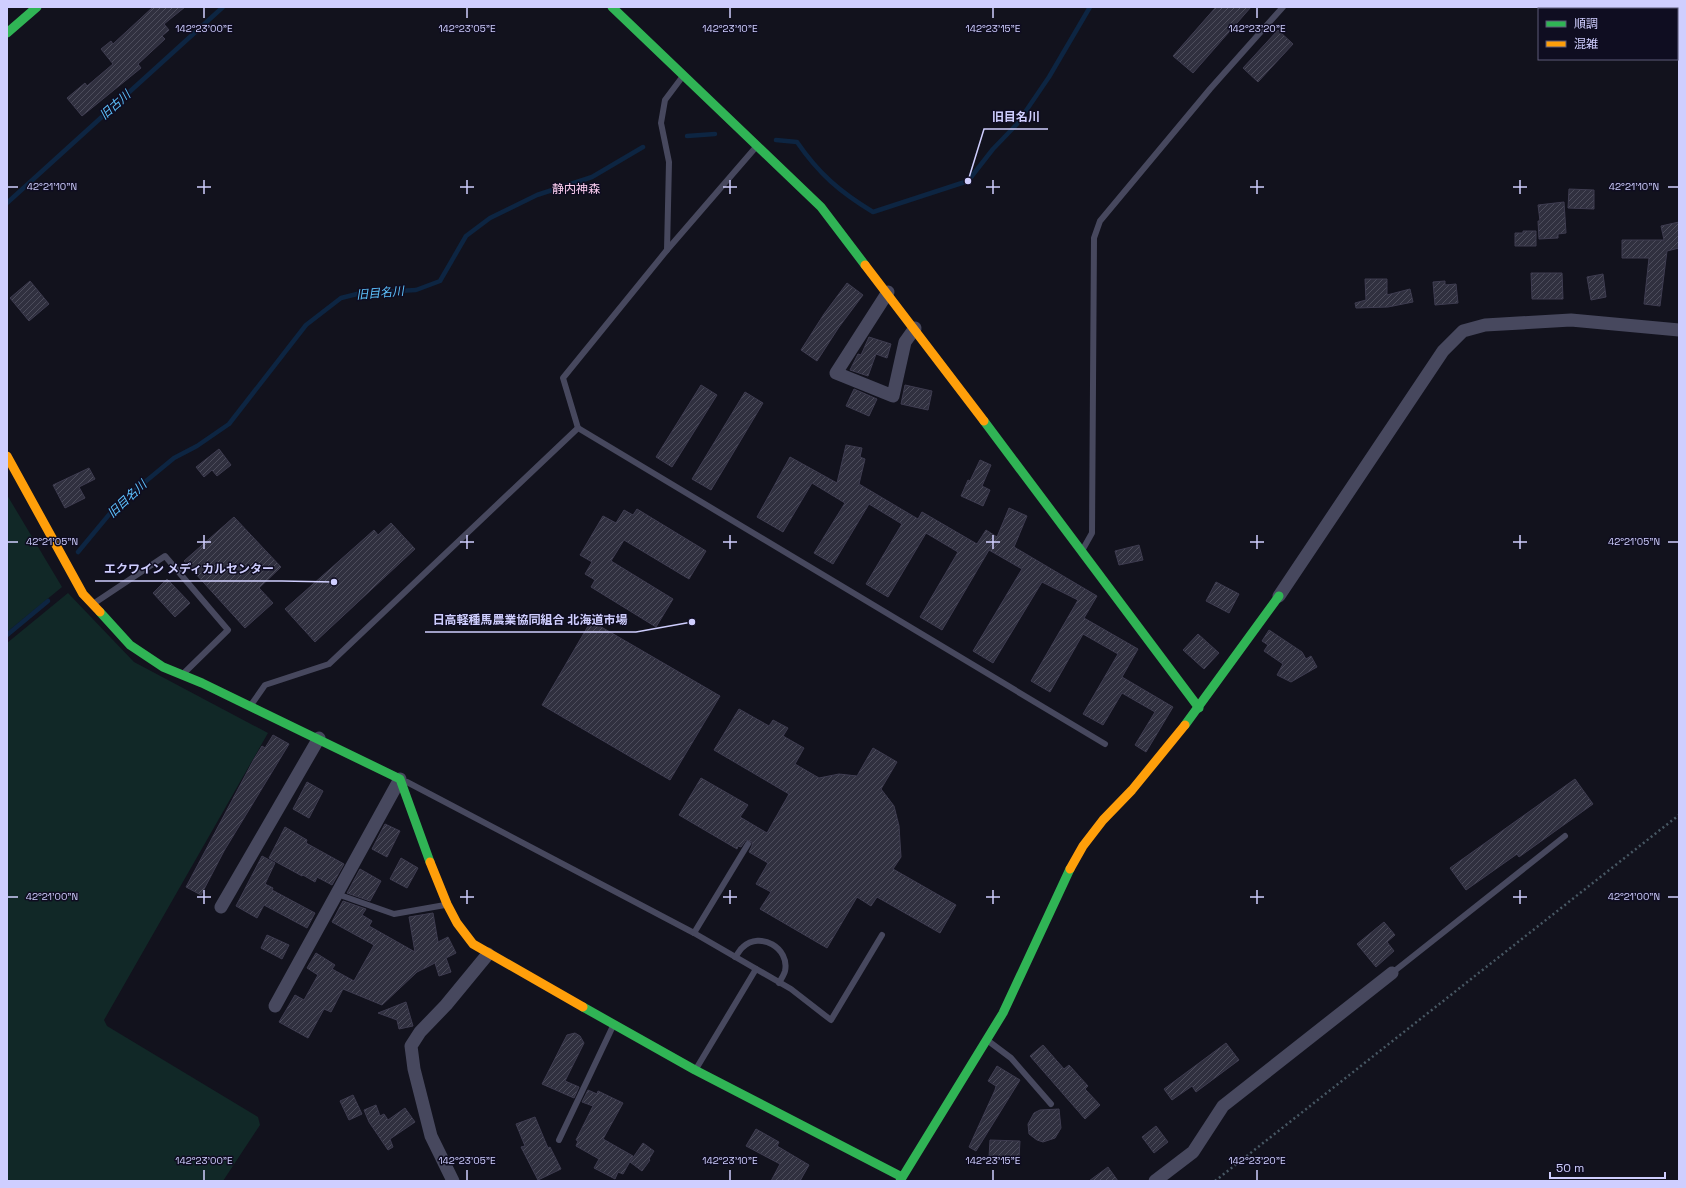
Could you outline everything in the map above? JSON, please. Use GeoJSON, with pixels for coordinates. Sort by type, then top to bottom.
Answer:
{"type":"FeatureCollection","features":[{"type":"Feature","properties":{"kind":"street"},"geometry":{"type":"LineString","coordinates":[[7,33],[37,7]]}},
{"type":"Feature","properties":{"kind":"street"},"geometry":{"type":"LineString","coordinates":[[612,7],[821,207],[888,292],[1199,708]]}},
{"type":"Feature","properties":{"kind":"street"},"geometry":{"type":"LineString","coordinates":[[888,292],[836,373],[893,396],[905,342],[915,328]]}},
{"type":"Feature","properties":{"kind":"street"},"geometry":{"type":"LineString","coordinates":[[7,456],[83,594],[130,645],[163,667],[319,738],[400,779],[408,796],[448,905],[469,941],[488,954],[695,1070],[901,1179],[1003,1013],[1068,873],[1083,846],[1103,820],[1132,790],[1199,708],[1279,596],[1443,352],[1462,331],[1486,325],[1571,320],[1679,330]]}},
{"type":"Feature","properties":{"kind":"street"},"geometry":{"type":"LineString","coordinates":[[221,907],[319,738]]}},
{"type":"Feature","properties":{"kind":"street"},"geometry":{"type":"LineString","coordinates":[[276,1006],[400,779]]}},
{"type":"Feature","properties":{"kind":"street"},"geometry":{"type":"LineString","coordinates":[[452,1181],[431,1136],[414,1069],[411,1046],[420,1032],[446,1005],[488,954]]}},
{"type":"Feature","properties":{"kind":"street"},"geometry":{"type":"LineString","coordinates":[[1155,1181],[1193,1152],[1224,1106],[1392,973]]}},
{"type":"Feature","properties":{"kind":"lane"},"geometry":{"type":"LineString","coordinates":[[1082,550],[1092,533],[1094,238],[1100,221],[1210,89],[1283,7]]}},
{"type":"Feature","properties":{"kind":"lane"},"geometry":{"type":"LineString","coordinates":[[667,250],[669,162],[661,123],[665,100],[683,75]]}},
{"type":"Feature","properties":{"kind":"lane"},"geometry":{"type":"LineString","coordinates":[[757,146],[667,250],[564,378],[578,428],[1105,744]]}},
{"type":"Feature","properties":{"kind":"lane"},"geometry":{"type":"LineString","coordinates":[[251,706],[265,685],[329,664],[578,428]]}},
{"type":"Feature","properties":{"kind":"lane"},"geometry":{"type":"LineString","coordinates":[[92,604],[165,556],[228,630],[182,675]]}},
{"type":"Feature","properties":{"kind":"lane"},"geometry":{"type":"LineString","coordinates":[[400,779],[694,933],[779,983],[824,1013],[831,1020],[882,935]]}},
{"type":"Feature","properties":{"kind":"lane"},"geometry":{"type":"LineString","coordinates":[[1392,973],[1566,836]]}},
{"type":"Feature","properties":{"kind":"lane"},"geometry":{"type":"LineString","coordinates":[[694,933],[748,844]]}},
{"type":"Feature","properties":{"kind":"lane"},"geometry":{"type":"LineString","coordinates":[[336,894],[394,914],[448,905]]}},
{"type":"Feature","properties":{"kind":"lane"},"geometry":{"type":"LineString","coordinates":[[736,957],[743,947],[754,941],[767,941],[778,948],[785,959],[785,971],[779,983]]}},
{"type":"Feature","properties":{"kind":"lane"},"geometry":{"type":"LineString","coordinates":[[695,1070],[756,969]]}},
{"type":"Feature","properties":{"kind":"lane"},"geometry":{"type":"LineString","coordinates":[[559,1140],[614,1025]]}},
{"type":"Feature","properties":{"kind":"lane"},"geometry":{"type":"LineString","coordinates":[[987,1040],[1012,1058],[1051,1104]]}},
{"type":"Feature","properties":{"kind":"path"},"geometry":{"type":"LineString","coordinates":[[1215,1181],[1679,815]]}},
{"type":"Feature","properties":{"kind":"green space"},"geometry":{"type":"Polygon","coordinates":[[[7,495],[62,587],[7,632],[7,495]]]}},
{"type":"Feature","properties":{"kind":"green space"},"geometry":{"type":"Polygon","coordinates":[[[68,593],[134,662],[268,733],[104,1020],[107,1026],[258,1117],[260,1125],[223,1181],[7,1181],[7,643],[68,593]]]}},
{"type":"Feature","properties":{"kind":"building"},"geometry":{"type":"Polygon","coordinates":[[[153,7],[185,7],[164,24],[169,30],[162,36],[165,39],[138,64],[141,68],[82,116],[67,98],[85,83],[87,86],[113,64],[101,49],[111,41],[113,44],[153,7]]]}},
{"type":"Feature","properties":{"kind":"building"},"geometry":{"type":"Polygon","coordinates":[[[1216,7],[1251,7],[1193,73],[1173,56],[1216,7]]]}},
{"type":"Feature","properties":{"kind":"building"},"geometry":{"type":"Polygon","coordinates":[[[1278,30],[1293,44],[1258,82],[1243,68],[1278,30]]]}},
{"type":"Feature","properties":{"kind":"building"},"geometry":{"type":"Polygon","coordinates":[[[1569,189],[1594,190],[1594,209],[1568,208],[1569,189]]]}},
{"type":"Feature","properties":{"kind":"building"},"geometry":{"type":"Polygon","coordinates":[[[1564,202],[1566,233],[1558,234],[1558,238],[1539,239],[1538,221],[1540,221],[1538,205],[1564,202]]]}},
{"type":"Feature","properties":{"kind":"building"},"geometry":{"type":"Polygon","coordinates":[[[1679,222],[1679,248],[1667,251],[1660,306],[1644,304],[1649,258],[1622,258],[1622,240],[1664,240],[1661,226],[1679,222]]]}},
{"type":"Feature","properties":{"kind":"building"},"geometry":{"type":"Polygon","coordinates":[[[1523,231],[1536,231],[1536,246],[1515,246],[1515,233],[1523,233],[1523,231]]]}},
{"type":"Feature","properties":{"kind":"building"},"geometry":{"type":"Polygon","coordinates":[[[1531,273],[1562,273],[1563,299],[1532,299],[1531,273]]]}},
{"type":"Feature","properties":{"kind":"building"},"geometry":{"type":"Polygon","coordinates":[[[1603,274],[1606,297],[1591,300],[1587,277],[1603,274]]]}},
{"type":"Feature","properties":{"kind":"building"},"geometry":{"type":"Polygon","coordinates":[[[1365,279],[1387,279],[1387,295],[1410,289],[1413,302],[1388,307],[1356,308],[1355,303],[1366,300],[1365,279]]]}},
{"type":"Feature","properties":{"kind":"building"},"geometry":{"type":"Polygon","coordinates":[[[30,281],[49,304],[29,321],[10,298],[30,281]]]}},
{"type":"Feature","properties":{"kind":"building"},"geometry":{"type":"Polygon","coordinates":[[[1445,281],[1445,285],[1456,284],[1458,303],[1435,305],[1433,282],[1445,281]]]}},
{"type":"Feature","properties":{"kind":"building"},"geometry":{"type":"Polygon","coordinates":[[[847,283],[863,295],[839,327],[817,361],[801,350],[824,314],[847,283]]]}},
{"type":"Feature","properties":{"kind":"building"},"geometry":{"type":"Polygon","coordinates":[[[869,337],[891,344],[887,358],[876,354],[868,376],[850,370],[858,354],[861,355],[869,337]]]}},
{"type":"Feature","properties":{"kind":"building"},"geometry":{"type":"Polygon","coordinates":[[[701,385],[717,395],[672,467],[656,457],[701,385]]]}},
{"type":"Feature","properties":{"kind":"building"},"geometry":{"type":"Polygon","coordinates":[[[905,385],[932,391],[928,410],[901,404],[905,385]]]}},
{"type":"Feature","properties":{"kind":"building"},"geometry":{"type":"Polygon","coordinates":[[[854,389],[877,399],[869,416],[846,406],[854,389]]]}},
{"type":"Feature","properties":{"kind":"building"},"geometry":{"type":"Polygon","coordinates":[[[745,392],[763,403],[711,490],[692,479],[745,392]]]}},
{"type":"Feature","properties":{"kind":"building"},"geometry":{"type":"Polygon","coordinates":[[[846,445],[862,448],[860,457],[865,459],[859,484],[918,519],[922,512],[977,544],[986,530],[997,537],[1009,508],[1027,516],[1014,547],[1097,596],[1084,618],[1138,649],[1122,677],[1173,707],[1146,752],[1135,745],[1155,712],[1122,693],[1103,725],[1083,714],[1118,654],[1083,634],[1050,692],[1031,681],[1078,600],[1042,582],[993,663],[973,651],[1022,569],[989,550],[942,630],[920,617],[958,552],[926,533],[888,597],[866,584],[902,524],[869,504],[833,564],[814,553],[845,503],[812,483],[783,532],[757,517],[790,457],[837,483],[846,445]]]}},
{"type":"Feature","properties":{"kind":"building"},"geometry":{"type":"Polygon","coordinates":[[[219,449],[231,465],[217,476],[212,470],[204,477],[196,467],[219,449]]]}},
{"type":"Feature","properties":{"kind":"building"},"geometry":{"type":"Polygon","coordinates":[[[980,460],[991,465],[982,486],[990,490],[983,506],[961,496],[968,480],[970,481],[980,460]]]}},
{"type":"Feature","properties":{"kind":"building"},"geometry":{"type":"Polygon","coordinates":[[[89,468],[95,479],[79,487],[85,498],[65,508],[53,485],[89,468]]]}},
{"type":"Feature","properties":{"kind":"building"},"geometry":{"type":"Polygon","coordinates":[[[637,509],[706,551],[689,579],[624,540],[611,561],[673,599],[656,627],[591,587],[595,580],[585,574],[592,562],[580,555],[603,516],[616,523],[624,510],[633,515],[637,509]]]}},
{"type":"Feature","properties":{"kind":"building"},"geometry":{"type":"Polygon","coordinates":[[[234,517],[281,567],[259,588],[273,603],[245,628],[184,561],[234,517]]]}},
{"type":"Feature","properties":{"kind":"building"},"geometry":{"type":"Polygon","coordinates":[[[391,523],[415,549],[315,642],[285,609],[374,530],[378,535],[391,523]]]}},
{"type":"Feature","properties":{"kind":"building"},"geometry":{"type":"Polygon","coordinates":[[[1139,545],[1143,560],[1119,565],[1115,551],[1139,545]]]}},
{"type":"Feature","properties":{"kind":"building"},"geometry":{"type":"Polygon","coordinates":[[[167,579],[190,603],[175,617],[153,593],[167,579]]]}},
{"type":"Feature","properties":{"kind":"building"},"geometry":{"type":"Polygon","coordinates":[[[1216,582],[1239,594],[1229,613],[1206,601],[1216,582]]]}},
{"type":"Feature","properties":{"kind":"building"},"geometry":{"type":"Polygon","coordinates":[[[591,621],[720,696],[670,780],[542,705],[591,621]]]}},
{"type":"Feature","properties":{"kind":"building"},"geometry":{"type":"Polygon","coordinates":[[[1269,630],[1302,652],[1306,659],[1311,656],[1317,667],[1291,682],[1277,675],[1283,664],[1264,651],[1268,645],[1262,641],[1269,630]]]}},
{"type":"Feature","properties":{"kind":"building"},"geometry":{"type":"Polygon","coordinates":[[[1198,634],[1219,653],[1204,669],[1183,650],[1198,634]]]}},
{"type":"Feature","properties":{"kind":"building"},"geometry":{"type":"Polygon","coordinates":[[[739,709],[769,726],[773,720],[788,728],[783,736],[804,748],[795,764],[819,778],[839,774],[857,776],[873,748],[897,762],[881,789],[894,806],[899,826],[901,857],[893,869],[956,905],[940,933],[877,897],[871,906],[857,897],[827,948],[760,909],[771,892],[756,884],[768,863],[749,852],[752,842],[746,840],[741,847],[738,846],[737,849],[679,815],[701,778],[748,805],[740,817],[767,833],[789,794],[714,750],[739,709]]]}},
{"type":"Feature","properties":{"kind":"building"},"geometry":{"type":"Polygon","coordinates":[[[273,735],[289,744],[224,851],[201,895],[186,887],[254,759],[262,746],[265,748],[273,735]]]}},
{"type":"Feature","properties":{"kind":"building"},"geometry":{"type":"Polygon","coordinates":[[[1575,779],[1593,804],[1519,857],[1517,854],[1466,890],[1450,868],[1575,779]]]}},
{"type":"Feature","properties":{"kind":"building"},"geometry":{"type":"Polygon","coordinates":[[[307,782],[323,791],[309,818],[293,809],[307,782]]]}},
{"type":"Feature","properties":{"kind":"building"},"geometry":{"type":"Polygon","coordinates":[[[385,824],[400,831],[387,857],[372,849],[385,824]]]}},
{"type":"Feature","properties":{"kind":"building"},"geometry":{"type":"Polygon","coordinates":[[[285,827],[307,840],[306,843],[344,864],[332,885],[317,877],[315,882],[269,858],[285,827]]]}},
{"type":"Feature","properties":{"kind":"building"},"geometry":{"type":"Polygon","coordinates":[[[262,856],[275,863],[265,884],[273,888],[272,890],[315,913],[307,928],[264,905],[257,918],[236,906],[262,856]]]}},
{"type":"Feature","properties":{"kind":"building"},"geometry":{"type":"Polygon","coordinates":[[[401,858],[418,868],[407,888],[390,879],[401,858]]]}},
{"type":"Feature","properties":{"kind":"building"},"geometry":{"type":"Polygon","coordinates":[[[360,869],[381,881],[370,901],[347,893],[360,869]]]}},
{"type":"Feature","properties":{"kind":"building"},"geometry":{"type":"Polygon","coordinates":[[[343,901],[366,909],[362,915],[372,921],[369,926],[415,952],[409,917],[433,913],[438,942],[448,937],[456,953],[446,958],[451,972],[439,976],[435,963],[417,972],[382,1005],[343,989],[331,1012],[324,1009],[308,1038],[279,1022],[295,995],[304,1000],[318,975],[307,968],[316,953],[335,965],[332,969],[354,981],[374,945],[332,922],[343,901]]]}},
{"type":"Feature","properties":{"kind":"building"},"geometry":{"type":"Polygon","coordinates":[[[1384,922],[1395,935],[1387,942],[1394,951],[1376,967],[1357,944],[1384,922]]]}},
{"type":"Feature","properties":{"kind":"building"},"geometry":{"type":"Polygon","coordinates":[[[267,935],[289,945],[282,959],[261,948],[267,935]]]}},
{"type":"Feature","properties":{"kind":"building"},"geometry":{"type":"Polygon","coordinates":[[[406,1002],[413,1026],[399,1029],[397,1020],[378,1013],[406,1002]]]}},
{"type":"Feature","properties":{"kind":"building"},"geometry":{"type":"Polygon","coordinates":[[[575,1033],[580,1036],[584,1043],[565,1081],[579,1087],[574,1098],[542,1084],[567,1035],[575,1033]]]}},
{"type":"Feature","properties":{"kind":"building"},"geometry":{"type":"Polygon","coordinates":[[[1226,1043],[1239,1060],[1196,1092],[1192,1086],[1172,1100],[1164,1089],[1226,1043]]]}},
{"type":"Feature","properties":{"kind":"building"},"geometry":{"type":"Polygon","coordinates":[[[1043,1045],[1064,1069],[1069,1065],[1088,1086],[1085,1089],[1100,1105],[1085,1119],[1030,1056],[1043,1045]]]}},
{"type":"Feature","properties":{"kind":"building"},"geometry":{"type":"Polygon","coordinates":[[[997,1066],[1020,1080],[976,1151],[969,1147],[995,1090],[996,1086],[988,1081],[997,1066]]]}},
{"type":"Feature","properties":{"kind":"building"},"geometry":{"type":"Polygon","coordinates":[[[588,1090],[597,1094],[598,1091],[623,1103],[603,1139],[633,1156],[623,1174],[618,1172],[615,1179],[594,1168],[599,1159],[576,1146],[578,1141],[576,1140],[593,1106],[582,1102],[588,1090]]]}},
{"type":"Feature","properties":{"kind":"building"},"geometry":{"type":"Polygon","coordinates":[[[353,1095],[362,1114],[349,1120],[340,1101],[353,1095]]]}},
{"type":"Feature","properties":{"kind":"building"},"geometry":{"type":"Polygon","coordinates":[[[376,1105],[380,1116],[384,1114],[388,1120],[405,1108],[415,1122],[390,1139],[393,1147],[388,1150],[369,1122],[364,1110],[376,1105]]]}},
{"type":"Feature","properties":{"kind":"building"},"geometry":{"type":"Polygon","coordinates":[[[1059,1109],[1061,1128],[1055,1138],[1043,1142],[1037,1140],[1029,1134],[1028,1124],[1034,1113],[1040,1110],[1059,1109]]]}},
{"type":"Feature","properties":{"kind":"building"},"geometry":{"type":"Polygon","coordinates":[[[535,1117],[548,1148],[550,1147],[561,1169],[538,1180],[521,1147],[525,1146],[516,1124],[535,1117]]]}},
{"type":"Feature","properties":{"kind":"building"},"geometry":{"type":"Polygon","coordinates":[[[1156,1126],[1168,1142],[1154,1153],[1142,1137],[1156,1126]]]}},
{"type":"Feature","properties":{"kind":"building"},"geometry":{"type":"Polygon","coordinates":[[[756,1129],[779,1142],[777,1146],[809,1165],[800,1181],[771,1181],[780,1164],[746,1146],[756,1129]]]}},
{"type":"Feature","properties":{"kind":"building"},"geometry":{"type":"Polygon","coordinates":[[[990,1140],[1020,1141],[1019,1158],[989,1157],[990,1140]]]}},
{"type":"Feature","properties":{"kind":"building"},"geometry":{"type":"Polygon","coordinates":[[[643,1143],[654,1151],[649,1159],[650,1160],[642,1171],[630,1162],[643,1143]]]}},
{"type":"Feature","properties":{"kind":"building"},"geometry":{"type":"Polygon","coordinates":[[[1108,1167],[1118,1181],[1089,1181],[1108,1167]]]}},
{"type":"Feature","properties":{"kind":"waterway","name":"旧古川"},"geometry":{"type":"LineString","coordinates":[[7,203],[223,7]]}},
{"type":"Feature","properties":{"kind":"waterway","name":"旧目名川"},"geometry":{"type":"LineString","coordinates":[[776,140],[797,142],[814,164],[831,182],[840,190],[873,212],[968,181],[993,149],[1017,124],[1049,77],[1090,7]]}},
{"type":"Feature","properties":{"kind":"waterway","name":"旧目名川"},"geometry":{"type":"LineString","coordinates":[[687,136],[715,134]]}},
{"type":"Feature","properties":{"kind":"waterway","name":"旧目名川"},"geometry":{"type":"LineString","coordinates":[[78,552],[117,505],[174,458],[197,446],[229,424],[306,325],[341,298],[361,293],[416,290],[440,281],[466,236],[490,218],[537,195],[592,177],[643,147]]}},
{"type":"Feature","properties":{"kind":"waterway","name":"旧目名川"},"geometry":{"type":"LineString","coordinates":[[7,635],[48,601]]}},
{"type":"Feature","properties":{"kind":"traffic: fast"},"geometry":{"type":"LineString","coordinates":[[7,33],[37,7]]}},
{"type":"Feature","properties":{"kind":"traffic: fast"},"geometry":{"type":"LineString","coordinates":[[612,7],[821,207],[865,265]]}},
{"type":"Feature","properties":{"kind":"traffic: fast"},"geometry":{"type":"LineString","coordinates":[[984,421],[1199,708]]}},
{"type":"Feature","properties":{"kind":"traffic: fast"},"geometry":{"type":"LineString","coordinates":[[1185,725],[1279,596]]}},
{"type":"Feature","properties":{"kind":"traffic: fast"},"geometry":{"type":"LineString","coordinates":[[100,612],[130,645],[163,667],[202,683],[400,779],[430,862]]}},
{"type":"Feature","properties":{"kind":"traffic: fast"},"geometry":{"type":"LineString","coordinates":[[900,1181],[1003,1013],[1070,869]]}},
{"type":"Feature","properties":{"kind":"traffic: fast"},"geometry":{"type":"LineString","coordinates":[[583,1007],[695,1070],[902,1177]]}},
{"type":"Feature","properties":{"kind":"traffic: slow"},"geometry":{"type":"LineString","coordinates":[[865,265],[984,421]]}},
{"type":"Feature","properties":{"kind":"traffic: slow"},"geometry":{"type":"LineString","coordinates":[[7,456],[83,594],[100,612]]}},
{"type":"Feature","properties":{"kind":"traffic: slow"},"geometry":{"type":"LineString","coordinates":[[1070,869],[1083,846],[1103,820],[1132,790],[1185,725]]}},
{"type":"Feature","properties":{"kind":"traffic: slow"},"geometry":{"type":"LineString","coordinates":[[430,862],[447,904],[457,923],[473,944],[583,1007]]}},
{"type":"Feature","properties":{"kind":"place","name":"旧目名川"},"geometry":{"type":"Point","coordinates":[968,181]}},
{"type":"Feature","properties":{"kind":"place","name":"エクワイン メディカルセンター"},"geometry":{"type":"Point","coordinates":[334,582]}},
{"type":"Feature","properties":{"kind":"place","name":"日高軽種馬農業協同組合 北海道市場"},"geometry":{"type":"Point","coordinates":[692,622]}},
{"type":"Feature","properties":{"kind":"district","name":"静内神森"},"geometry":{"type":"Point","coordinates":[576,189]}}]}
